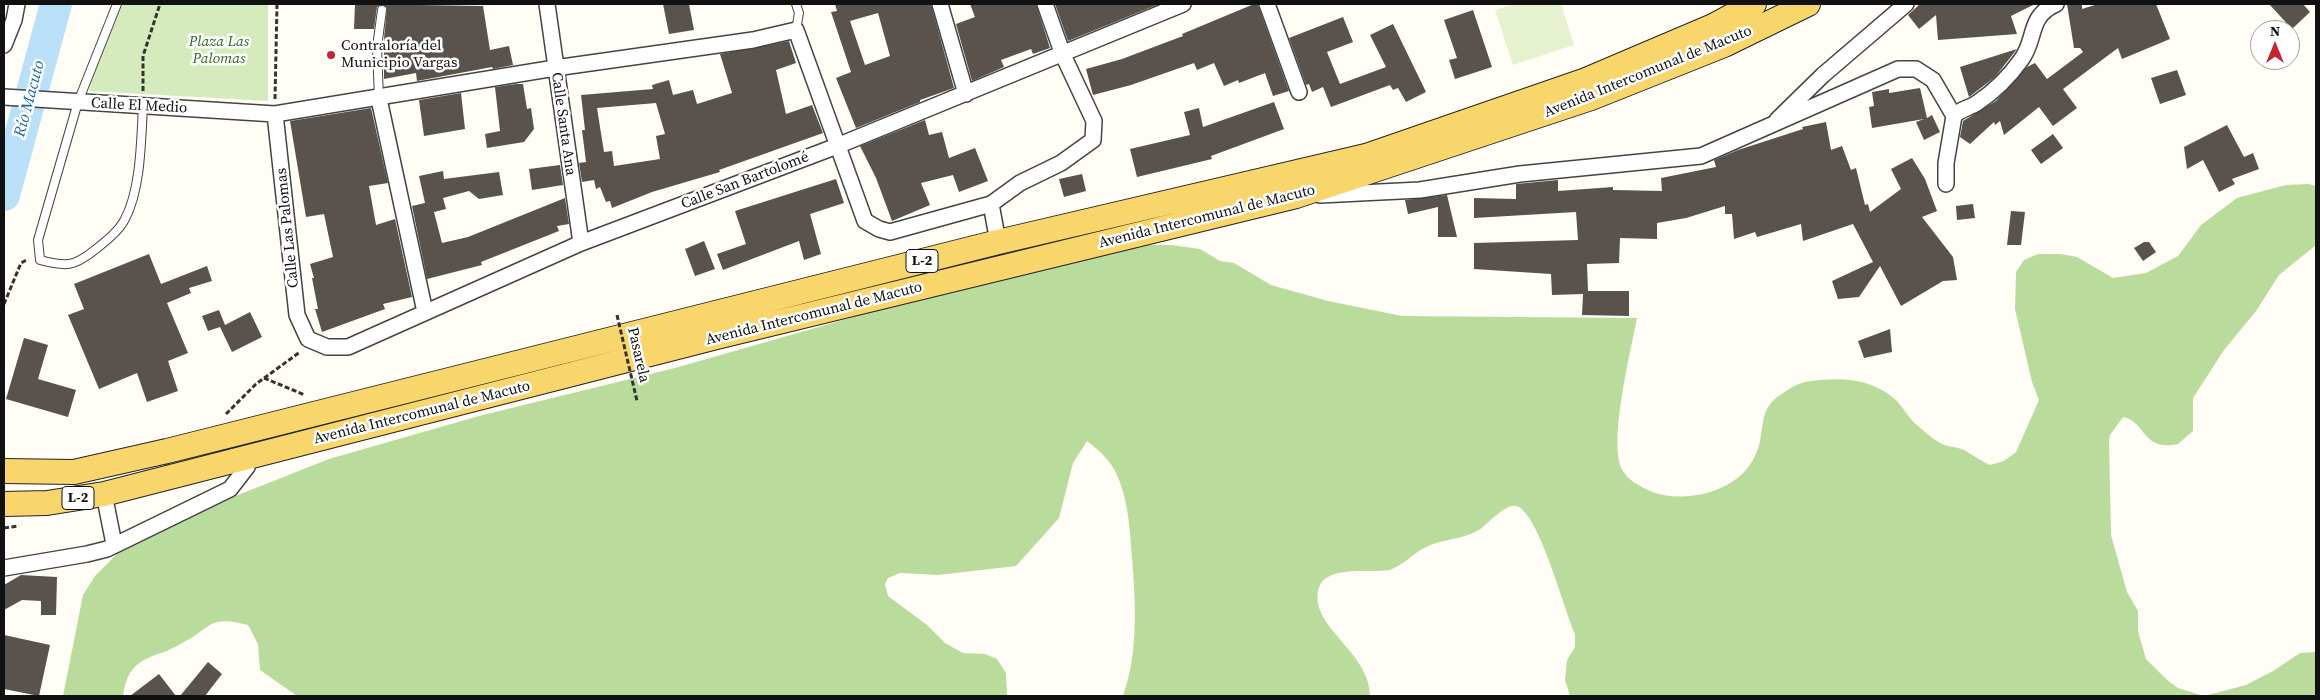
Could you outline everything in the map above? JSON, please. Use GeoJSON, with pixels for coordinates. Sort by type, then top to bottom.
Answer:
{"type":"FeatureCollection","features":[{"type":"Feature","properties":{"kind":"main road","name":"Avenida Intercomunal de Macuto"},"geometry":{"type":"LineString","coordinates":[[4,471],[74,472],[167,451],[998,242],[1366,156],[1586,80],[1713,26],[1754,4]]}},
{"type":"Feature","properties":{"kind":"main road","name":"Avenida Intercomunal de Macuto"},"geometry":{"type":"LineString","coordinates":[[4,504],[47,503],[104,494],[718,337],[1296,196],[1591,98],[1724,45],[1808,4]]}},
{"type":"Feature","properties":{"kind":"street"},"geometry":{"type":"LineString","coordinates":[[4,45],[14,20],[17,4]]}},
{"type":"Feature","properties":{"kind":"street","name":"Calle Santa Ana"},"geometry":{"type":"LineString","coordinates":[[547,4],[581,243]]}},
{"type":"Feature","properties":{"kind":"street"},"geometry":{"type":"LineString","coordinates":[[940,4],[966,94]]}},
{"type":"Feature","properties":{"kind":"street"},"geometry":{"type":"LineString","coordinates":[[796,30],[865,221],[879,229],[890,232],[991,204],[1020,183],[1061,163],[1093,140],[1094,120],[1063,55],[1045,4]]}},
{"type":"Feature","properties":{"kind":"street","name":"Calle San Bartolomé"},"geometry":{"type":"LineString","coordinates":[[311,340],[327,347],[348,347],[581,243],[837,146],[1063,55],[1183,4]]}},
{"type":"Feature","properties":{"kind":"street"},"geometry":{"type":"LineString","coordinates":[[1267,4],[1299,92]]}},
{"type":"Feature","properties":{"kind":"street"},"geometry":{"type":"LineString","coordinates":[[1771,126],[1823,74],[1906,4]]}},
{"type":"Feature","properties":{"kind":"street"},"geometry":{"type":"LineString","coordinates":[[1954,116],[1976,104],[2010,75],[2029,48],[2034,25],[2041,13],[2056,4]]}},
{"type":"Feature","properties":{"kind":"street","name":"Calle El Medio"},"geometry":{"type":"LineString","coordinates":[[4,97],[275,114],[379,99],[555,68],[753,40],[796,30]]}},
{"type":"Feature","properties":{"kind":"street"},"geometry":{"type":"LineString","coordinates":[[1296,196],[1420,190],[1520,174],[1701,156],[1898,69],[1916,68],[1933,80],[1954,116],[1946,163],[1946,184]]}},
{"type":"Feature","properties":{"kind":"street"},"geometry":{"type":"LineString","coordinates":[[379,99],[425,312]]}},
{"type":"Feature","properties":{"kind":"street","name":"Calle Las Palomas"},"geometry":{"type":"LineString","coordinates":[[275,114],[297,315],[311,340]]}},
{"type":"Feature","properties":{"kind":"street"},"geometry":{"type":"LineString","coordinates":[[991,204],[998,242]]}},
{"type":"Feature","properties":{"kind":"street"},"geometry":{"type":"LineString","coordinates":[[4,568],[107,549],[230,489],[247,467],[250,457]]}},
{"type":"Feature","properties":{"kind":"street"},"geometry":{"type":"LineString","coordinates":[[104,494],[114,544]]}},
{"type":"Feature","properties":{"kind":"lane"},"geometry":{"type":"LineString","coordinates":[[117,4],[71,102],[38,240],[40,260],[63,266],[86,258],[109,239],[125,219],[138,175],[143,106]]}},
{"type":"Feature","properties":{"kind":"lane"},"geometry":{"type":"LineString","coordinates":[[796,4],[799,13],[796,30]]}},
{"type":"Feature","properties":{"kind":"lane"},"geometry":{"type":"LineString","coordinates":[[379,99],[377,47],[382,10]]}},
{"type":"Feature","properties":{"kind":"path"},"geometry":{"type":"LineString","coordinates":[[143,106],[143,56],[160,4]]}},
{"type":"Feature","properties":{"kind":"path"},"geometry":{"type":"LineString","coordinates":[[275,114],[276,4]]}},
{"type":"Feature","properties":{"kind":"path"},"geometry":{"type":"LineString","coordinates":[[4,304],[21,263],[39,250]]}},
{"type":"Feature","properties":{"kind":"path","name":"Pasarela"},"geometry":{"type":"LineString","coordinates":[[617,315],[637,401]]}},
{"type":"Feature","properties":{"kind":"path"},"geometry":{"type":"LineString","coordinates":[[224,416],[256,384],[311,340]]}},
{"type":"Feature","properties":{"kind":"path"},"geometry":{"type":"LineString","coordinates":[[4,528],[22,526]]}},
{"type":"Feature","properties":{"kind":"green space","name":"Plaza Las Palomas"},"geometry":{"type":"Polygon","coordinates":[[[113,4],[268,4],[268,101],[89,91],[113,4]]]}},
{"type":"Feature","properties":{"kind":"green space"},"geometry":{"type":"Polygon","coordinates":[[[1515,4],[1561,4],[1574,45],[1513,65],[1495,10],[1515,4]]]}},
{"type":"Feature","properties":{"kind":"green space"},"geometry":{"type":"Polygon","coordinates":[[[2308,184],[2316,186],[2316,245],[2279,275],[2256,311],[2224,350],[2193,398],[2193,431],[2178,444],[2157,444],[2136,424],[2123,417],[2110,435],[2111,535],[2127,592],[2138,611],[2138,631],[2146,659],[2178,688],[2204,696],[1570,696],[1565,680],[1567,660],[1575,647],[1575,634],[1551,565],[1535,529],[1527,515],[1519,507],[1514,506],[1498,514],[1479,530],[1428,546],[1393,569],[1338,573],[1329,576],[1322,582],[1318,591],[1318,604],[1323,617],[1361,666],[1367,680],[1370,696],[1123,696],[1132,659],[1135,621],[1134,583],[1128,519],[1123,492],[1114,470],[1104,456],[1087,441],[1073,463],[1059,518],[1016,566],[938,575],[900,573],[888,578],[885,584],[888,596],[927,625],[945,643],[963,653],[985,654],[997,659],[1006,673],[1007,696],[297,696],[260,670],[258,644],[248,625],[226,621],[211,624],[167,651],[147,658],[135,666],[127,678],[123,696],[63,696],[83,595],[95,576],[120,551],[190,514],[329,459],[479,416],[675,368],[1050,261],[1133,245],[1171,245],[1200,249],[1220,261],[1234,263],[1271,285],[1328,301],[1402,316],[1637,318],[1619,420],[1619,458],[1623,471],[1628,478],[1650,491],[1664,495],[1694,496],[1724,487],[1737,479],[1755,456],[1765,414],[1769,406],[1774,400],[1790,389],[1811,381],[1845,379],[1877,387],[1896,400],[1915,423],[1939,442],[1964,450],[1990,465],[2004,461],[2016,452],[2039,400],[2032,382],[2015,309],[2016,272],[2024,260],[2038,254],[2061,254],[2077,257],[2113,278],[2146,273],[2178,256],[2201,225],[2237,198],[2286,185],[2308,184]]]}},
{"type":"Feature","properties":{"kind":"green space"},"geometry":{"type":"Polygon","coordinates":[[[2316,652],[2316,696],[2204,696],[2246,685],[2273,671],[2300,653],[2316,652]]]}},
{"type":"Feature","properties":{"kind":"building"},"geometry":{"type":"Polygon","coordinates":[[[355,4],[483,6],[490,50],[509,46],[513,65],[417,81],[416,73],[384,79],[384,38],[387,8],[383,5],[377,7],[374,29],[354,29],[355,4]]]}},
{"type":"Feature","properties":{"kind":"building"},"geometry":{"type":"Polygon","coordinates":[[[663,4],[689,4],[694,30],[669,34],[663,4]]]}},
{"type":"Feature","properties":{"kind":"building"},"geometry":{"type":"Polygon","coordinates":[[[835,4],[931,4],[954,88],[920,100],[920,102],[856,128],[836,78],[851,72],[831,12],[837,11],[835,4]],[[878,13],[850,21],[865,65],[890,56],[878,13]]]}},
{"type":"Feature","properties":{"kind":"building"},"geometry":{"type":"Polygon","coordinates":[[[970,4],[1036,4],[1050,48],[1033,54],[1031,49],[1001,60],[1004,67],[972,81],[956,24],[975,17],[970,4]]]}},
{"type":"Feature","properties":{"kind":"building"},"geometry":{"type":"Polygon","coordinates":[[[1055,4],[1159,4],[1068,41],[1055,4]]]}},
{"type":"Feature","properties":{"kind":"building"},"geometry":{"type":"Polygon","coordinates":[[[1254,4],[1258,5],[1289,91],[1273,96],[1265,73],[1239,83],[1238,80],[1224,86],[1214,63],[1197,70],[1194,63],[1131,85],[1093,95],[1086,69],[1122,59],[1183,36],[1182,34],[1254,4]]]}},
{"type":"Feature","properties":{"kind":"building"},"geometry":{"type":"Polygon","coordinates":[[[1920,4],[2035,4],[2011,16],[2017,34],[1938,40],[1936,15],[1919,29],[1908,15],[1920,4]]]}},
{"type":"Feature","properties":{"kind":"building"},"geometry":{"type":"Polygon","coordinates":[[[2067,4],[2082,4],[2082,9],[2098,4],[2156,4],[2170,39],[2122,59],[2118,48],[2063,89],[2077,108],[2053,126],[2039,107],[2004,135],[2000,121],[1995,125],[1994,122],[1970,144],[1960,137],[1963,121],[1996,101],[2027,67],[2035,63],[2047,79],[2083,52],[2080,48],[2074,48],[2067,4]]]}},
{"type":"Feature","properties":{"kind":"building"},"geometry":{"type":"Polygon","coordinates":[[[2269,4],[2303,4],[2310,12],[2300,21],[2284,20],[2269,4]]]}},
{"type":"Feature","properties":{"kind":"building"},"geometry":{"type":"Polygon","coordinates":[[[1473,10],[1492,67],[1455,79],[1449,60],[1457,58],[1444,20],[1473,10]]]}},
{"type":"Feature","properties":{"kind":"building"},"geometry":{"type":"Polygon","coordinates":[[[1343,17],[1353,42],[1327,52],[1340,84],[1386,67],[1370,35],[1393,24],[1426,92],[1406,102],[1398,88],[1393,90],[1390,85],[1331,107],[1323,87],[1312,92],[1309,84],[1306,85],[1289,38],[1343,17]]]}},
{"type":"Feature","properties":{"kind":"building"},"geometry":{"type":"Polygon","coordinates":[[[789,41],[796,63],[776,70],[786,114],[812,105],[823,133],[719,170],[720,172],[652,192],[612,208],[610,201],[606,202],[600,187],[596,189],[594,180],[582,182],[579,163],[586,162],[582,130],[585,130],[581,95],[653,89],[652,85],[669,80],[673,95],[693,90],[697,104],[732,93],[720,54],[789,41]],[[656,103],[597,108],[604,152],[612,151],[614,166],[660,159],[656,136],[665,134],[656,103]]]}},
{"type":"Feature","properties":{"kind":"building"},"geometry":{"type":"Polygon","coordinates":[[[2017,49],[1995,77],[1969,97],[1960,67],[2017,49]]]}},
{"type":"Feature","properties":{"kind":"building"},"geometry":{"type":"Polygon","coordinates":[[[2177,70],[2186,95],[2160,104],[2151,78],[2177,70]]]}},
{"type":"Feature","properties":{"kind":"building"},"geometry":{"type":"Polygon","coordinates":[[[523,84],[527,109],[531,108],[534,129],[524,142],[487,148],[485,134],[500,131],[495,87],[523,84]]]}},
{"type":"Feature","properties":{"kind":"building"},"geometry":{"type":"Polygon","coordinates":[[[1920,88],[1927,118],[1932,115],[1940,132],[1924,140],[1916,122],[1924,119],[1872,128],[1869,107],[1874,106],[1872,92],[1889,89],[1889,93],[1920,88]]]}},
{"type":"Feature","properties":{"kind":"building"},"geometry":{"type":"Polygon","coordinates":[[[461,93],[465,129],[424,136],[419,100],[461,93]]]}},
{"type":"Feature","properties":{"kind":"building"},"geometry":{"type":"Polygon","coordinates":[[[1274,102],[1284,129],[1211,156],[1212,159],[1137,177],[1130,149],[1190,135],[1184,112],[1199,108],[1203,127],[1274,102]]]}},
{"type":"Feature","properties":{"kind":"building"},"geometry":{"type":"Polygon","coordinates":[[[371,108],[388,183],[369,186],[376,225],[395,219],[412,297],[383,304],[385,309],[322,332],[315,309],[318,309],[310,264],[333,257],[324,214],[306,217],[290,121],[371,108]]]}},
{"type":"Feature","properties":{"kind":"building"},"geometry":{"type":"Polygon","coordinates":[[[925,120],[929,135],[942,132],[949,158],[975,148],[988,181],[959,192],[953,175],[921,183],[930,205],[892,221],[876,178],[860,146],[925,120]]]}},
{"type":"Feature","properties":{"kind":"building"},"geometry":{"type":"Polygon","coordinates":[[[1826,122],[1831,150],[1842,146],[1851,170],[1856,168],[1865,205],[1868,204],[1870,212],[1901,189],[1891,169],[1912,158],[1925,179],[1937,211],[1922,217],[1953,257],[1957,280],[1943,281],[1901,306],[1880,266],[1859,297],[1838,299],[1832,281],[1873,262],[1853,224],[1803,241],[1801,224],[1757,237],[1755,232],[1734,239],[1732,214],[1725,214],[1725,206],[1686,218],[1657,223],[1657,239],[1620,238],[1619,263],[1587,264],[1588,291],[1629,291],[1629,316],[1582,315],[1583,294],[1552,295],[1551,274],[1474,269],[1474,243],[1578,240],[1576,212],[1474,218],[1474,198],[1516,199],[1516,184],[1558,180],[1558,191],[1613,187],[1613,190],[1662,191],[1661,178],[1716,167],[1714,160],[1738,150],[1803,129],[1802,127],[1826,122]]]}},
{"type":"Feature","properties":{"kind":"building"},"geometry":{"type":"Polygon","coordinates":[[[2227,125],[2244,157],[2253,153],[2259,169],[2232,179],[2235,184],[2219,192],[2203,160],[2187,169],[2184,147],[2227,125]]]}},
{"type":"Feature","properties":{"kind":"building"},"geometry":{"type":"Polygon","coordinates":[[[2053,134],[2063,148],[2041,164],[2031,150],[2053,134]]]}},
{"type":"Feature","properties":{"kind":"building"},"geometry":{"type":"Polygon","coordinates":[[[560,165],[563,185],[532,190],[529,169],[560,165]]]}},
{"type":"Feature","properties":{"kind":"building"},"geometry":{"type":"Polygon","coordinates":[[[443,171],[444,179],[499,172],[503,195],[479,199],[469,191],[443,198],[446,209],[434,212],[442,243],[468,237],[565,198],[569,224],[557,226],[559,231],[481,262],[482,265],[427,279],[412,206],[425,203],[419,176],[443,171]]]}},
{"type":"Feature","properties":{"kind":"building"},"geometry":{"type":"Polygon","coordinates":[[[1082,174],[1086,191],[1064,197],[1059,179],[1082,174]]]}},
{"type":"Feature","properties":{"kind":"building"},"geometry":{"type":"Polygon","coordinates":[[[836,179],[844,203],[810,214],[821,254],[804,260],[799,241],[723,270],[717,254],[746,244],[735,211],[836,179]]]}},
{"type":"Feature","properties":{"kind":"building"},"geometry":{"type":"Polygon","coordinates":[[[1447,195],[1457,237],[1438,237],[1438,207],[1408,214],[1405,200],[1447,195]]]}},
{"type":"Feature","properties":{"kind":"building"},"geometry":{"type":"Polygon","coordinates":[[[1973,204],[1975,218],[1957,220],[1956,206],[1973,204]]]}},
{"type":"Feature","properties":{"kind":"building"},"geometry":{"type":"Polygon","coordinates":[[[2011,211],[2025,212],[2021,245],[2007,245],[2011,211]]]}},
{"type":"Feature","properties":{"kind":"building"},"geometry":{"type":"Polygon","coordinates":[[[704,241],[715,269],[695,276],[685,249],[704,241]]]}},
{"type":"Feature","properties":{"kind":"building"},"geometry":{"type":"Polygon","coordinates":[[[2144,242],[2149,242],[2156,252],[2143,261],[2134,248],[2144,242]]]}},
{"type":"Feature","properties":{"kind":"building"},"geometry":{"type":"Polygon","coordinates":[[[149,254],[161,284],[207,266],[212,281],[189,288],[191,293],[167,303],[188,353],[168,361],[178,391],[147,402],[137,373],[99,389],[68,315],[84,309],[74,284],[149,254]]]}},
{"type":"Feature","properties":{"kind":"building"},"geometry":{"type":"Polygon","coordinates":[[[219,310],[225,325],[250,312],[262,337],[232,352],[220,327],[208,331],[202,316],[219,310]]]}},
{"type":"Feature","properties":{"kind":"building"},"geometry":{"type":"Polygon","coordinates":[[[1890,329],[1892,352],[1864,358],[1858,341],[1890,329]]]}},
{"type":"Feature","properties":{"kind":"building"},"geometry":{"type":"Polygon","coordinates":[[[24,338],[48,345],[38,379],[76,390],[68,417],[6,399],[24,338]]]}},
{"type":"Feature","properties":{"kind":"building"},"geometry":{"type":"Polygon","coordinates":[[[21,575],[57,577],[56,615],[41,615],[41,601],[22,600],[4,610],[4,585],[21,575]]]}},
{"type":"Feature","properties":{"kind":"building"},"geometry":{"type":"Polygon","coordinates":[[[4,635],[50,645],[39,696],[4,689],[4,635]]]}},
{"type":"Feature","properties":{"kind":"building"},"geometry":{"type":"Polygon","coordinates":[[[208,662],[222,674],[205,696],[180,696],[208,662]]]}},
{"type":"Feature","properties":{"kind":"building"},"geometry":{"type":"Polygon","coordinates":[[[159,674],[176,696],[130,696],[159,674]]]}},
{"type":"Feature","properties":{"kind":"waterway","name":"Río Macuto"},"geometry":{"type":"LineString","coordinates":[[4,195],[56,4]]}},
{"type":"Feature","properties":{"kind":"place","name":"Contraloría del Municipio Vargas"},"geometry":{"type":"Point","coordinates":[331,55]}}]}
